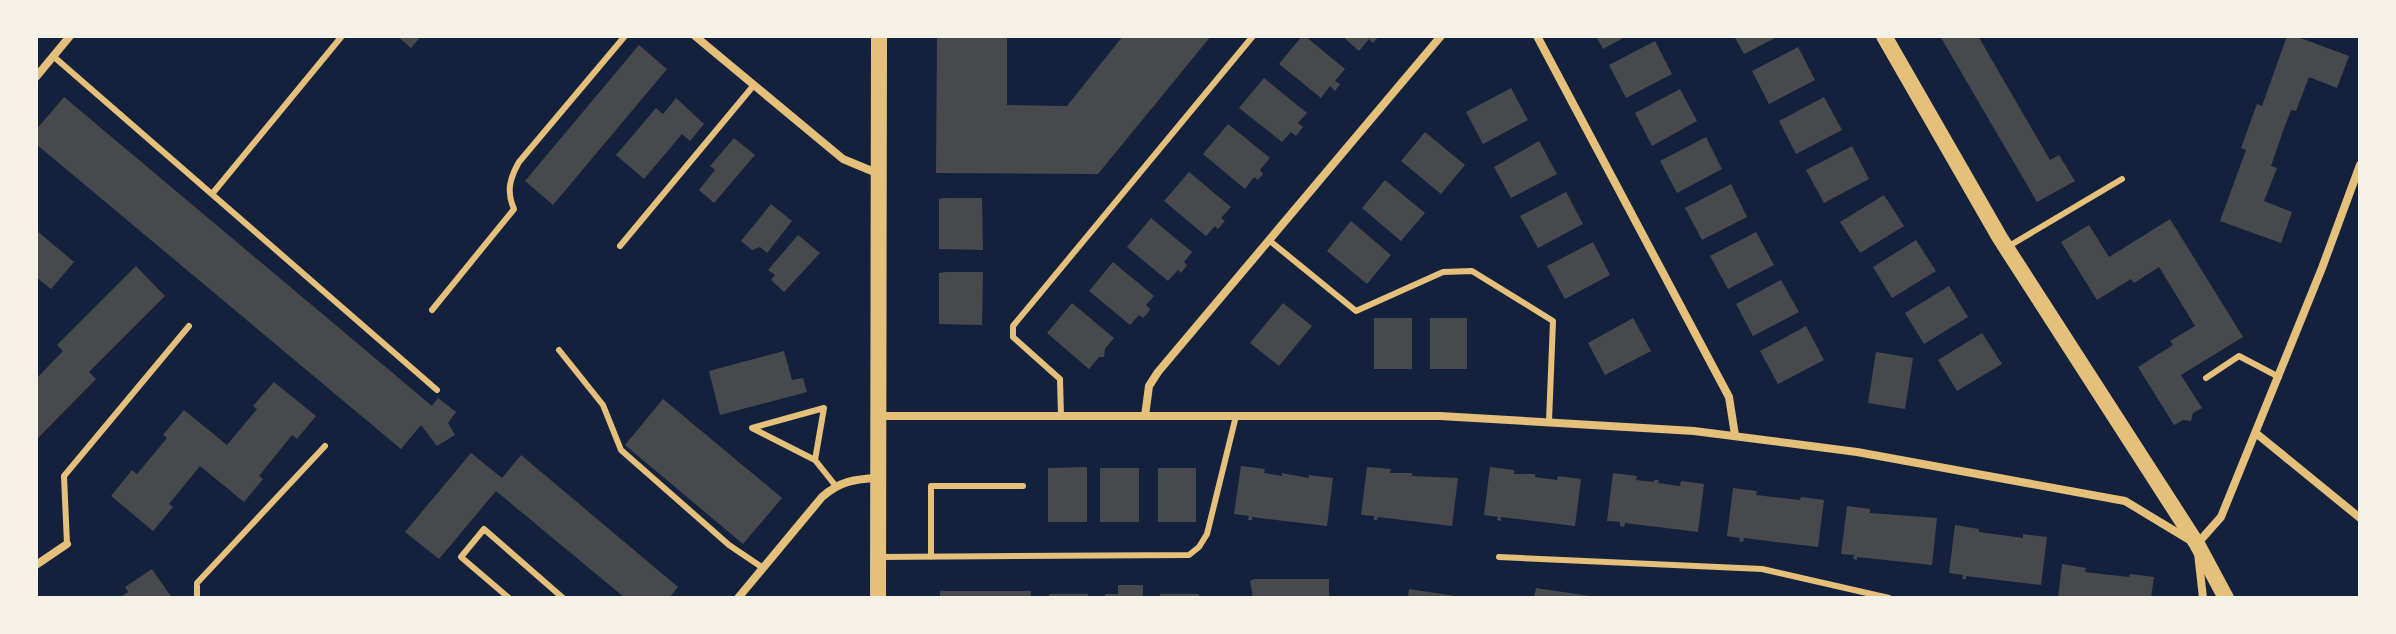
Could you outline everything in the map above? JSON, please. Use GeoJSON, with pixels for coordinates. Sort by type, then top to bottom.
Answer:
{"type":"FeatureCollection","features":[{"type":"Feature","properties":{"kind":"main road"},"geometry":{"type":"LineString","coordinates":[[878,598],[879,36]]}},
{"type":"Feature","properties":{"kind":"main road"},"geometry":{"type":"LineString","coordinates":[[1884,36],[2006,247],[2197,544],[2226,598]]}},
{"type":"Feature","properties":{"kind":"street"},"geometry":{"type":"LineString","coordinates":[[36,77],[70,36]]}},
{"type":"Feature","properties":{"kind":"street"},"geometry":{"type":"LineString","coordinates":[[695,36],[843,159],[880,174]]}},
{"type":"Feature","properties":{"kind":"street"},"geometry":{"type":"LineString","coordinates":[[1145,416],[1149,386],[1158,372],[1441,36]]}},
{"type":"Feature","properties":{"kind":"street"},"geometry":{"type":"LineString","coordinates":[[1537,36],[1729,397],[1735,435]]}},
{"type":"Feature","properties":{"kind":"street"},"geometry":{"type":"LineString","coordinates":[[2203,598],[2197,544],[2221,517],[2257,434],[2360,165]]}},
{"type":"Feature","properties":{"kind":"street"},"geometry":{"type":"LineString","coordinates":[[878,416],[1440,416],[1735,435],[1913,461],[2125,501],[2197,544]]}},
{"type":"Feature","properties":{"kind":"street"},"geometry":{"type":"LineString","coordinates":[[2257,434],[2360,518]]}},
{"type":"Feature","properties":{"kind":"street"},"geometry":{"type":"LineString","coordinates":[[738,598],[835,485],[878,478]]}},
{"type":"Feature","properties":{"kind":"street"},"geometry":{"type":"LineString","coordinates":[[36,565],[67,544]]}},
{"type":"Feature","properties":{"kind":"lane"},"geometry":{"type":"LineString","coordinates":[[212,194],[342,36]]}},
{"type":"Feature","properties":{"kind":"lane"},"geometry":{"type":"LineString","coordinates":[[432,310],[514,209],[509,195],[510,178],[519,162],[625,36]]}},
{"type":"Feature","properties":{"kind":"lane"},"geometry":{"type":"LineString","coordinates":[[1061,416],[1060,379],[1013,337],[1013,326],[1253,36]]}},
{"type":"Feature","properties":{"kind":"lane"},"geometry":{"type":"LineString","coordinates":[[53,56],[437,390]]}},
{"type":"Feature","properties":{"kind":"lane"},"geometry":{"type":"LineString","coordinates":[[620,246],[754,85]]}},
{"type":"Feature","properties":{"kind":"lane"},"geometry":{"type":"LineString","coordinates":[[2006,247],[2122,179]]}},
{"type":"Feature","properties":{"kind":"lane"},"geometry":{"type":"LineString","coordinates":[[1270,241],[1356,311],[1443,272],[1472,271],[1553,321],[1549,421]]}},
{"type":"Feature","properties":{"kind":"lane"},"geometry":{"type":"LineString","coordinates":[[67,544],[64,476],[189,326]]}},
{"type":"Feature","properties":{"kind":"lane"},"geometry":{"type":"LineString","coordinates":[[559,350],[603,405],[621,450],[729,545],[763,568]]}},
{"type":"Feature","properties":{"kind":"lane"},"geometry":{"type":"LineString","coordinates":[[2206,378],[2239,356],[2279,377]]}},
{"type":"Feature","properties":{"kind":"lane"},"geometry":{"type":"LineString","coordinates":[[815,460],[824,408],[752,428],[815,460],[835,485]]}},
{"type":"Feature","properties":{"kind":"lane"},"geometry":{"type":"LineString","coordinates":[[878,557],[1189,555],[1207,534],[1236,416]]}},
{"type":"Feature","properties":{"kind":"lane"},"geometry":{"type":"LineString","coordinates":[[197,598],[197,583],[325,446]]}},
{"type":"Feature","properties":{"kind":"lane"},"geometry":{"type":"LineString","coordinates":[[931,557],[931,486],[1023,486]]}},
{"type":"Feature","properties":{"kind":"lane"},"geometry":{"type":"LineString","coordinates":[[509,598],[461,557],[484,529],[563,598]]}},
{"type":"Feature","properties":{"kind":"lane"},"geometry":{"type":"LineString","coordinates":[[1499,557],[1762,569],[1889,598]]}},
{"type":"Feature","properties":{"kind":"building"},"geometry":{"type":"Polygon","coordinates":[[[397,36],[421,36],[411,48],[397,36]]]}},
{"type":"Feature","properties":{"kind":"building"},"geometry":{"type":"Polygon","coordinates":[[[937,36],[1007,36],[1007,105],[1067,106],[1123,36],[1211,36],[1098,174],[936,173],[937,36]]]}},
{"type":"Feature","properties":{"kind":"building"},"geometry":{"type":"Polygon","coordinates":[[[1302,36],[1345,69],[1335,81],[1340,84],[1335,91],[1330,86],[1321,98],[1279,64],[1302,36]]]}},
{"type":"Feature","properties":{"kind":"building"},"geometry":{"type":"Polygon","coordinates":[[[1342,36],[1379,36],[1373,43],[1369,39],[1359,51],[1342,36]]]}},
{"type":"Feature","properties":{"kind":"building"},"geometry":{"type":"Polygon","coordinates":[[[1596,36],[1627,36],[1603,49],[1596,36]]]}},
{"type":"Feature","properties":{"kind":"building"},"geometry":{"type":"Polygon","coordinates":[[[1734,36],[1779,36],[1744,54],[1734,36]]]}},
{"type":"Feature","properties":{"kind":"building"},"geometry":{"type":"Polygon","coordinates":[[[1940,36],[1978,36],[2050,160],[2059,155],[2075,181],[2037,202],[1940,36]]]}},
{"type":"Feature","properties":{"kind":"building"},"geometry":{"type":"Polygon","coordinates":[[[2287,36],[2295,36],[2349,56],[2337,88],[2309,77],[2296,111],[2291,110],[2283,131],[2271,166],[2277,168],[2264,201],[2292,212],[2281,243],[2220,221],[2246,150],[2241,148],[2257,104],[2262,106],[2287,36]]]}},
{"type":"Feature","properties":{"kind":"building"},"geometry":{"type":"Polygon","coordinates":[[[1655,41],[1672,74],[1626,98],[1609,65],[1655,41]]]}},
{"type":"Feature","properties":{"kind":"building"},"geometry":{"type":"Polygon","coordinates":[[[639,45],[667,69],[553,205],[525,181],[639,45]]]}},
{"type":"Feature","properties":{"kind":"building"},"geometry":{"type":"Polygon","coordinates":[[[1798,47],[1815,80],[1769,104],[1752,71],[1798,47]]]}},
{"type":"Feature","properties":{"kind":"building"},"geometry":{"type":"Polygon","coordinates":[[[1264,78],[1307,113],[1298,123],[1303,127],[1296,136],[1291,132],[1282,142],[1239,108],[1264,78]]]}},
{"type":"Feature","properties":{"kind":"building"},"geometry":{"type":"Polygon","coordinates":[[[1511,88],[1528,120],[1483,144],[1466,112],[1511,88]]]}},
{"type":"Feature","properties":{"kind":"building"},"geometry":{"type":"Polygon","coordinates":[[[1680,89],[1697,121],[1652,146],[1635,113],[1680,89]]]}},
{"type":"Feature","properties":{"kind":"building"},"geometry":{"type":"Polygon","coordinates":[[[64,97],[432,406],[438,398],[456,412],[448,423],[455,435],[437,446],[421,425],[401,449],[36,144],[36,130],[64,97]]]}},
{"type":"Feature","properties":{"kind":"building"},"geometry":{"type":"Polygon","coordinates":[[[1824,97],[1842,130],[1796,154],[1779,121],[1824,97]]]}},
{"type":"Feature","properties":{"kind":"building"},"geometry":{"type":"Polygon","coordinates":[[[676,98],[704,124],[690,141],[682,134],[644,179],[616,155],[656,108],[663,114],[676,98]]]}},
{"type":"Feature","properties":{"kind":"building"},"geometry":{"type":"Polygon","coordinates":[[[1228,124],[1270,158],[1260,170],[1263,174],[1258,180],[1254,177],[1245,189],[1203,154],[1228,124]]]}},
{"type":"Feature","properties":{"kind":"building"},"geometry":{"type":"Polygon","coordinates":[[[1425,132],[1465,165],[1441,194],[1401,161],[1425,132]]]}},
{"type":"Feature","properties":{"kind":"building"},"geometry":{"type":"Polygon","coordinates":[[[1706,137],[1722,169],[1677,193],[1660,161],[1706,137]]]}},
{"type":"Feature","properties":{"kind":"building"},"geometry":{"type":"Polygon","coordinates":[[[734,138],[755,155],[714,203],[699,190],[715,170],[710,166],[734,138]]]}},
{"type":"Feature","properties":{"kind":"building"},"geometry":{"type":"Polygon","coordinates":[[[1539,141],[1557,174],[1511,198],[1494,167],[1539,141]]]}},
{"type":"Feature","properties":{"kind":"building"},"geometry":{"type":"Polygon","coordinates":[[[1852,146],[1869,179],[1824,203],[1806,170],[1852,146]]]}},
{"type":"Feature","properties":{"kind":"building"},"geometry":{"type":"Polygon","coordinates":[[[1189,172],[1231,207],[1221,218],[1225,221],[1206,236],[1164,201],[1189,172]]]}},
{"type":"Feature","properties":{"kind":"building"},"geometry":{"type":"Polygon","coordinates":[[[1385,180],[1425,213],[1401,241],[1362,208],[1385,180]]]}},
{"type":"Feature","properties":{"kind":"building"},"geometry":{"type":"Polygon","coordinates":[[[1731,184],[1747,217],[1702,240],[1685,208],[1731,184]]]}},
{"type":"Feature","properties":{"kind":"building"},"geometry":{"type":"Polygon","coordinates":[[[1566,192],[1583,224],[1538,248],[1520,216],[1566,192]]]}},
{"type":"Feature","properties":{"kind":"building"},"geometry":{"type":"Polygon","coordinates":[[[1884,195],[1904,226],[1860,253],[1840,222],[1884,195]]]}},
{"type":"Feature","properties":{"kind":"building"},"geometry":{"type":"Polygon","coordinates":[[[982,198],[983,250],[939,249],[939,199],[982,198]]]}},
{"type":"Feature","properties":{"kind":"building"},"geometry":{"type":"Polygon","coordinates":[[[771,204],[792,221],[767,253],[760,247],[752,250],[741,241],[771,204]]]}},
{"type":"Feature","properties":{"kind":"building"},"geometry":{"type":"Polygon","coordinates":[[[1151,218],[1192,252],[1184,262],[1187,265],[1181,273],[1178,270],[1168,281],[1127,247],[1151,218]]]}},
{"type":"Feature","properties":{"kind":"building"},"geometry":{"type":"Polygon","coordinates":[[[2170,219],[2243,337],[2181,375],[2202,408],[2193,413],[2191,421],[2183,420],[2174,425],[2138,367],[2173,345],[2170,341],[2195,326],[2159,267],[2134,283],[2131,279],[2097,300],[2061,242],[2089,225],[2109,257],[2170,219]]]}},
{"type":"Feature","properties":{"kind":"building"},"geometry":{"type":"Polygon","coordinates":[[[1351,221],[1391,255],[1367,284],[1327,251],[1351,221]]]}},
{"type":"Feature","properties":{"kind":"building"},"geometry":{"type":"Polygon","coordinates":[[[36,230],[74,262],[51,289],[36,277],[36,230]]]}},
{"type":"Feature","properties":{"kind":"building"},"geometry":{"type":"Polygon","coordinates":[[[1756,232],[1774,265],[1728,289],[1710,256],[1756,232]]]}},
{"type":"Feature","properties":{"kind":"building"},"geometry":{"type":"Polygon","coordinates":[[[798,235],[820,253],[784,292],[771,280],[775,275],[768,270],[798,235]]]}},
{"type":"Feature","properties":{"kind":"building"},"geometry":{"type":"Polygon","coordinates":[[[1916,240],[1936,271],[1892,298],[1873,267],[1916,240]]]}},
{"type":"Feature","properties":{"kind":"building"},"geometry":{"type":"Polygon","coordinates":[[[1593,242],[1610,275],[1565,299],[1547,266],[1593,242]]]}},
{"type":"Feature","properties":{"kind":"building"},"geometry":{"type":"Polygon","coordinates":[[[1113,262],[1154,296],[1146,305],[1150,309],[1148,313],[1143,318],[1139,315],[1130,325],[1089,291],[1113,262]]]}},
{"type":"Feature","properties":{"kind":"building"},"geometry":{"type":"Polygon","coordinates":[[[136,266],[165,296],[89,372],[96,379],[36,440],[36,379],[63,351],[57,345],[136,266]]]}},
{"type":"Feature","properties":{"kind":"building"},"geometry":{"type":"Polygon","coordinates":[[[983,272],[982,325],[939,324],[939,273],[983,272]]]}},
{"type":"Feature","properties":{"kind":"building"},"geometry":{"type":"Polygon","coordinates":[[[1781,280],[1799,312],[1753,336],[1736,304],[1781,280]]]}},
{"type":"Feature","properties":{"kind":"building"},"geometry":{"type":"Polygon","coordinates":[[[1949,286],[1968,317],[1924,344],[1905,313],[1949,286]]]}},
{"type":"Feature","properties":{"kind":"building"},"geometry":{"type":"Polygon","coordinates":[[[1072,303],[1114,338],[1105,349],[1104,357],[1099,357],[1089,369],[1047,333],[1072,303]]]}},
{"type":"Feature","properties":{"kind":"building"},"geometry":{"type":"Polygon","coordinates":[[[1283,303],[1312,326],[1279,366],[1250,343],[1283,303]]]}},
{"type":"Feature","properties":{"kind":"building"},"geometry":{"type":"Polygon","coordinates":[[[1374,318],[1412,318],[1412,369],[1374,369],[1374,318]]]}},
{"type":"Feature","properties":{"kind":"building"},"geometry":{"type":"Polygon","coordinates":[[[1430,318],[1467,318],[1467,369],[1430,369],[1430,318]]]}},
{"type":"Feature","properties":{"kind":"building"},"geometry":{"type":"Polygon","coordinates":[[[1633,318],[1651,351],[1605,375],[1588,343],[1633,318]]]}},
{"type":"Feature","properties":{"kind":"building"},"geometry":{"type":"Polygon","coordinates":[[[1806,326],[1824,360],[1778,384],[1760,351],[1806,326]]]}},
{"type":"Feature","properties":{"kind":"building"},"geometry":{"type":"Polygon","coordinates":[[[1982,333],[2002,364],[1957,391],[1938,360],[1982,333]]]}},
{"type":"Feature","properties":{"kind":"building"},"geometry":{"type":"Polygon","coordinates":[[[784,351],[792,380],[803,378],[807,392],[720,415],[709,371],[784,351]]]}},
{"type":"Feature","properties":{"kind":"building"},"geometry":{"type":"Polygon","coordinates":[[[1876,352],[1913,358],[1905,409],[1868,403],[1876,352]]]}},
{"type":"Feature","properties":{"kind":"building"},"geometry":{"type":"Polygon","coordinates":[[[274,382],[316,416],[297,439],[292,435],[259,476],[263,479],[244,502],[200,466],[169,504],[173,507],[153,531],[111,496],[132,470],[137,474],[167,438],[163,435],[184,410],[227,445],[257,409],[253,406],[274,382]]]}},
{"type":"Feature","properties":{"kind":"building"},"geometry":{"type":"Polygon","coordinates":[[[663,399],[782,498],[743,544],[625,445],[663,399]]]}},
{"type":"Feature","properties":{"kind":"building"},"geometry":{"type":"Polygon","coordinates":[[[471,453],[502,478],[521,455],[678,587],[669,598],[625,598],[496,491],[439,559],[405,532],[471,453]]]}},
{"type":"Feature","properties":{"kind":"building"},"geometry":{"type":"Polygon","coordinates":[[[1241,466],[1265,469],[1264,473],[1282,476],[1282,473],[1333,478],[1327,526],[1252,517],[1248,520],[1249,516],[1234,514],[1241,466]]]}},
{"type":"Feature","properties":{"kind":"building"},"geometry":{"type":"Polygon","coordinates":[[[1087,467],[1087,522],[1048,522],[1048,468],[1087,467]]]}},
{"type":"Feature","properties":{"kind":"building"},"geometry":{"type":"Polygon","coordinates":[[[1367,467],[1391,469],[1390,473],[1412,473],[1412,476],[1458,478],[1452,526],[1378,517],[1374,520],[1374,516],[1361,515],[1367,467]]]}},
{"type":"Feature","properties":{"kind":"building"},"geometry":{"type":"Polygon","coordinates":[[[1490,467],[1557,480],[1558,476],[1581,479],[1575,526],[1501,517],[1501,521],[1497,520],[1498,517],[1484,515],[1490,467]]]}},
{"type":"Feature","properties":{"kind":"building"},"geometry":{"type":"Polygon","coordinates":[[[1100,468],[1139,468],[1139,522],[1100,522],[1100,468]]]}},
{"type":"Feature","properties":{"kind":"building"},"geometry":{"type":"Polygon","coordinates":[[[1158,468],[1196,468],[1196,522],[1158,522],[1158,468]]]}},
{"type":"Feature","properties":{"kind":"building"},"geometry":{"type":"Polygon","coordinates":[[[1613,473],[1637,476],[1636,480],[1659,480],[1658,483],[1680,486],[1681,481],[1704,484],[1698,532],[1625,523],[1624,527],[1620,526],[1620,522],[1607,521],[1613,473]]]}},
{"type":"Feature","properties":{"kind":"building"},"geometry":{"type":"Polygon","coordinates":[[[1733,488],[1757,491],[1756,495],[1824,500],[1818,547],[1744,538],[1743,542],[1739,541],[1740,538],[1727,536],[1733,488]]]}},
{"type":"Feature","properties":{"kind":"building"},"geometry":{"type":"Polygon","coordinates":[[[1847,506],[1870,509],[1870,513],[1937,518],[1932,565],[1857,557],[1857,560],[1853,559],[1854,555],[1841,554],[1847,506]]]}},
{"type":"Feature","properties":{"kind":"building"},"geometry":{"type":"Polygon","coordinates":[[[1955,525],[2023,538],[2023,534],[2047,537],[2041,585],[1966,576],[1962,579],[1963,575],[1949,573],[1955,525]]]}},
{"type":"Feature","properties":{"kind":"building"},"geometry":{"type":"Polygon","coordinates":[[[2062,564],[2086,568],[2085,572],[2154,577],[2151,598],[2058,598],[2062,564]]]}},
{"type":"Feature","properties":{"kind":"building"},"geometry":{"type":"Polygon","coordinates":[[[152,569],[172,598],[119,598],[128,592],[125,587],[152,569]]]}},
{"type":"Feature","properties":{"kind":"building"},"geometry":{"type":"Polygon","coordinates":[[[1329,579],[1329,598],[1253,598],[1250,581],[1329,579]]]}},
{"type":"Feature","properties":{"kind":"building"},"geometry":{"type":"Polygon","coordinates":[[[1118,585],[1143,585],[1143,598],[1105,598],[1105,594],[1118,594],[1118,585]]]}},
{"type":"Feature","properties":{"kind":"building"},"geometry":{"type":"Polygon","coordinates":[[[1536,588],[1590,596],[1534,598],[1536,588]]]}},
{"type":"Feature","properties":{"kind":"building"},"geometry":{"type":"Polygon","coordinates":[[[1409,589],[1455,596],[1455,598],[1408,598],[1409,589]]]}},
{"type":"Feature","properties":{"kind":"building"},"geometry":{"type":"Polygon","coordinates":[[[940,591],[1031,591],[1031,598],[940,598],[940,591]]]}},
{"type":"Feature","properties":{"kind":"building"},"geometry":{"type":"Polygon","coordinates":[[[1049,594],[1088,594],[1088,598],[1049,598],[1049,594]]]}},
{"type":"Feature","properties":{"kind":"building"},"geometry":{"type":"Polygon","coordinates":[[[1160,594],[1199,594],[1199,598],[1160,598],[1160,594]]]}}]}
